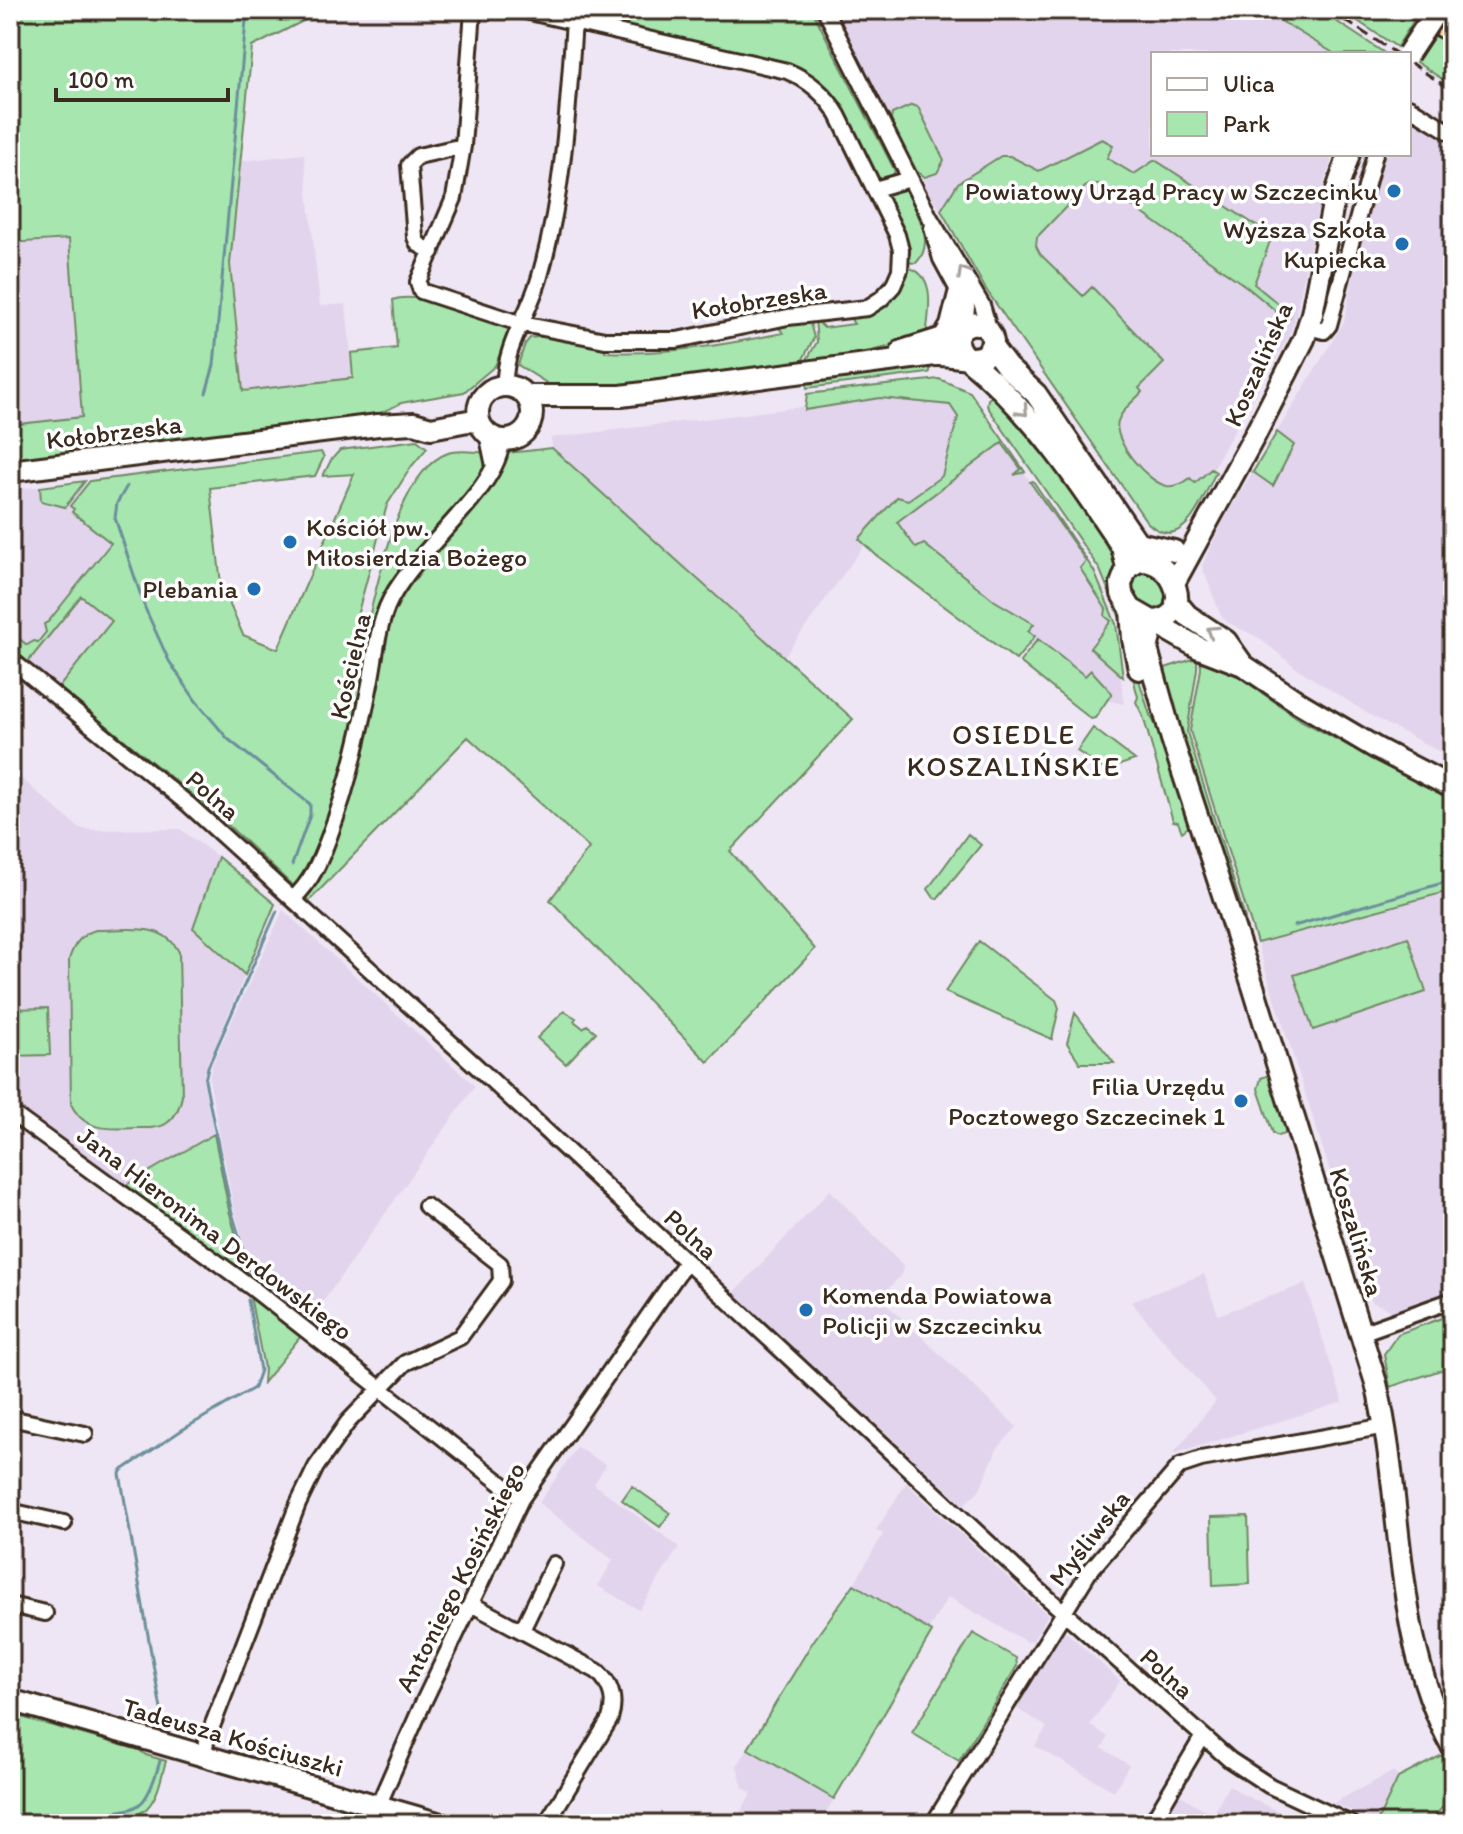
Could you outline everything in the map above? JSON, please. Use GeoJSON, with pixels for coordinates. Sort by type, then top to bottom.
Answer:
{"type":"FeatureCollection","features":[{"type":"Feature","properties":{"kind":"highway"},"geometry":{"type":"LineString","coordinates":[[1425,10],[1453,30]]}},
{"type":"Feature","properties":{"kind":"street","name":"Kołobrzeska"},"geometry":{"type":"LineString","coordinates":[[473,10],[463,146],[452,205],[418,282],[421,291],[522,324],[605,340],[669,340],[788,317],[867,308],[893,286],[901,258],[897,235],[834,108],[821,92],[795,74],[521,10]]}},
{"type":"Feature","properties":{"kind":"street"},"geometry":{"type":"LineString","coordinates":[[529,405],[564,397],[621,396],[935,355],[982,358],[991,339],[982,305],[929,216],[825,10]]}},
{"type":"Feature","properties":{"kind":"street"},"geometry":{"type":"LineString","coordinates":[[1409,52],[1437,10]]}},
{"type":"Feature","properties":{"kind":"street"},"geometry":{"type":"LineString","coordinates":[[505,386],[506,362],[540,277],[562,180],[574,21]]}},
{"type":"Feature","properties":{"kind":"street"},"geometry":{"type":"LineString","coordinates":[[1413,108],[1453,134]]}},
{"type":"Feature","properties":{"kind":"street"},"geometry":{"type":"LineString","coordinates":[[432,252],[418,244],[415,237],[409,165],[418,156],[463,146]]}},
{"type":"Feature","properties":{"kind":"street","name":"Koszalińska"},"geometry":{"type":"LineString","coordinates":[[1175,592],[1199,538],[1261,424],[1308,327],[1334,199],[1348,156]]}},
{"type":"Feature","properties":{"kind":"street"},"geometry":{"type":"LineString","coordinates":[[1308,327],[1324,331],[1329,325],[1374,156]]}},
{"type":"Feature","properties":{"kind":"street"},"geometry":{"type":"LineString","coordinates":[[875,189],[910,179]]}},
{"type":"Feature","properties":{"kind":"street"},"geometry":{"type":"LineString","coordinates":[[929,216],[941,259],[959,294],[951,326],[956,332],[957,345],[1041,431],[1122,547],[1127,568],[1121,584],[1122,594],[1131,609],[1178,637],[1243,665],[1350,732],[1453,788]]}},
{"type":"Feature","properties":{"kind":"street"},"geometry":{"type":"LineString","coordinates":[[856,366],[982,324],[1007,367],[1036,394],[1138,543],[1161,559],[1187,615],[1226,641],[1243,665]]}},
{"type":"Feature","properties":{"kind":"street"},"geometry":{"type":"LineString","coordinates":[[505,386],[520,390],[529,405],[524,432],[510,439],[487,425],[489,391],[505,386]]}},
{"type":"Feature","properties":{"kind":"street","name":"Kołobrzeska"},"geometry":{"type":"LineString","coordinates":[[10,471],[378,425],[414,423],[431,428],[468,421],[487,425]]}},
{"type":"Feature","properties":{"kind":"street","name":"Kościelna"},"geometry":{"type":"LineString","coordinates":[[293,899],[313,875],[343,799],[377,640],[392,597],[410,569],[489,478],[494,466],[487,425]]}},
{"type":"Feature","properties":{"kind":"street"},"geometry":{"type":"LineString","coordinates":[[1127,568],[1139,561],[1161,559],[1199,538]]}},
{"type":"Feature","properties":{"kind":"street"},"geometry":{"type":"LineString","coordinates":[[1154,621],[1168,617],[1175,592]]}},
{"type":"Feature","properties":{"kind":"street","name":"Koszalińska"},"geometry":{"type":"LineString","coordinates":[[1131,609],[1134,650],[1148,699],[1161,726],[1172,739]]}},
{"type":"Feature","properties":{"kind":"street","name":"Koszalińska"},"geometry":{"type":"LineString","coordinates":[[1154,621],[1147,643],[1172,739],[1253,986],[1361,1333],[1386,1426],[1414,1645],[1431,1704],[1453,1748]]}},
{"type":"Feature","properties":{"kind":"street"},"geometry":{"type":"LineString","coordinates":[[1151,659],[1160,645],[1178,637]]}},
{"type":"Feature","properties":{"kind":"street","name":"Polna"},"geometry":{"type":"LineString","coordinates":[[10,659],[189,805],[1063,1611],[1230,1760],[1262,1782],[1351,1824]]}},
{"type":"Feature","properties":{"kind":"street"},"geometry":{"type":"LineString","coordinates":[[11,1131],[15,1115]]}},
{"type":"Feature","properties":{"kind":"street","name":"Jana Hieronima Derdowskiego"},"geometry":{"type":"LineString","coordinates":[[15,1115],[251,1287],[521,1499]]}},
{"type":"Feature","properties":{"kind":"street"},"geometry":{"type":"LineString","coordinates":[[204,1756],[209,1734],[306,1486],[338,1435],[380,1388],[405,1363],[460,1337],[503,1276],[495,1260],[426,1206]]}},
{"type":"Feature","properties":{"kind":"street","name":"Antoniego Kosińskiego"},"geometry":{"type":"LineString","coordinates":[[378,1806],[381,1793],[521,1499],[686,1262]]}},
{"type":"Feature","properties":{"kind":"street"},"geometry":{"type":"LineString","coordinates":[[1361,1333],[1453,1300]]}},
{"type":"Feature","properties":{"kind":"street"},"geometry":{"type":"LineString","coordinates":[[10,1418],[85,1434]]}},
{"type":"Feature","properties":{"kind":"street","name":"Myśliwska"},"geometry":{"type":"LineString","coordinates":[[940,1822],[1089,1572],[1180,1466],[1192,1461],[1386,1426]]}},
{"type":"Feature","properties":{"kind":"street"},"geometry":{"type":"LineString","coordinates":[[10,1511],[64,1523]]}},
{"type":"Feature","properties":{"kind":"street"},"geometry":{"type":"LineString","coordinates":[[522,1630],[554,1564]]}},
{"type":"Feature","properties":{"kind":"street"},"geometry":{"type":"LineString","coordinates":[[471,1604],[597,1671],[610,1686],[613,1696],[610,1719],[546,1824]]}},
{"type":"Feature","properties":{"kind":"street"},"geometry":{"type":"LineString","coordinates":[[10,1605],[45,1613]]}},
{"type":"Feature","properties":{"kind":"street","name":"Tadeusza Kościuszki"},"geometry":{"type":"LineString","coordinates":[[10,1700],[441,1824]]}},
{"type":"Feature","properties":{"kind":"street"},"geometry":{"type":"LineString","coordinates":[[1151,1824],[1203,1736]]}},
{"type":"Feature","properties":{"kind":"shaded area"},"geometry":{"type":"Polygon","coordinates":[[[832,10],[1263,10],[1332,52],[1151,52],[1151,156],[1332,156],[1288,338],[1218,459],[1213,470],[1216,472],[1191,519],[1179,531],[1162,533],[1147,522],[985,288],[941,211],[912,168],[832,10]]]}},
{"type":"Feature","properties":{"kind":"shaded area"},"geometry":{"type":"Polygon","coordinates":[[[1411,119],[1453,147],[1453,728],[1440,752],[1370,715],[1295,667],[1259,638],[1227,622],[1221,616],[1202,566],[1225,517],[1344,322],[1381,156],[1411,156],[1411,119]]]}},
{"type":"Feature","properties":{"kind":"shaded area"},"geometry":{"type":"Polygon","coordinates":[[[304,154],[320,306],[346,304],[353,378],[243,391],[230,264],[241,161],[304,154]]]}},
{"type":"Feature","properties":{"kind":"shaded area"},"geometry":{"type":"Polygon","coordinates":[[[69,239],[82,418],[10,425],[10,243],[69,239]]]}},
{"type":"Feature","properties":{"kind":"shaded area"},"geometry":{"type":"Polygon","coordinates":[[[881,397],[978,407],[1087,562],[1114,624],[1124,704],[1094,698],[878,526],[784,657],[552,448],[551,438],[881,397]]]}},
{"type":"Feature","properties":{"kind":"shaded area"},"geometry":{"type":"Polygon","coordinates":[[[112,478],[120,548],[113,621],[59,687],[10,647],[10,490],[112,478]]]}},
{"type":"Feature","properties":{"kind":"shaded area"},"geometry":{"type":"Polygon","coordinates":[[[10,769],[79,828],[180,829],[218,857],[193,928],[245,975],[204,1073],[214,1134],[126,1185],[10,1101],[10,769]]]}},
{"type":"Feature","properties":{"kind":"shaded area"},"geometry":{"type":"Polygon","coordinates":[[[1453,890],[1453,1291],[1395,1312],[1372,1302],[1257,943],[1453,890]]]}},
{"type":"Feature","properties":{"kind":"shaded area"},"geometry":{"type":"Polygon","coordinates":[[[283,910],[475,1086],[308,1323],[247,1275],[251,1269],[234,1209],[209,1079],[213,1062],[283,910]]]}},
{"type":"Feature","properties":{"kind":"shaded area"},"geometry":{"type":"Polygon","coordinates":[[[830,1190],[903,1266],[902,1274],[880,1298],[1017,1427],[997,1449],[980,1489],[964,1505],[734,1293],[830,1190]]]}},
{"type":"Feature","properties":{"kind":"shaded area"},"geometry":{"type":"Polygon","coordinates":[[[1204,1274],[1218,1315],[1305,1284],[1343,1402],[1173,1454],[1216,1401],[1131,1302],[1204,1274]]]}},
{"type":"Feature","properties":{"kind":"shaded area"},"geometry":{"type":"Polygon","coordinates":[[[577,1447],[606,1465],[594,1484],[679,1547],[639,1610],[598,1586],[613,1560],[539,1503],[577,1447]]]}},
{"type":"Feature","properties":{"kind":"shaded area"},"geometry":{"type":"Polygon","coordinates":[[[906,1483],[1048,1615],[1033,1640],[1027,1642],[948,1597],[928,1630],[854,1584],[883,1534],[876,1530],[906,1483]]]}},
{"type":"Feature","properties":{"kind":"shaded area"},"geometry":{"type":"Polygon","coordinates":[[[1063,1629],[1120,1681],[1090,1725],[1108,1737],[1102,1748],[1129,1765],[1114,1791],[1035,1746],[1047,1727],[1016,1708],[1063,1629]]]}},
{"type":"Feature","properties":{"kind":"shaded area"},"geometry":{"type":"Polygon","coordinates":[[[748,1749],[834,1799],[819,1824],[733,1824],[752,1793],[743,1788],[737,1766],[748,1749]]]}},
{"type":"Feature","properties":{"kind":"shaded area"},"geometry":{"type":"Polygon","coordinates":[[[1394,1771],[1398,1778],[1377,1822],[1333,1803],[1394,1771]]]}},
{"type":"Feature","properties":{"kind":"shaded area"},"geometry":{"type":"Polygon","coordinates":[[[1229,1785],[1304,1824],[1160,1824],[1177,1793],[1213,1815],[1229,1785]]]}},
{"type":"Feature","properties":{"kind":"green space"},"geometry":{"type":"Polygon","coordinates":[[[10,10],[307,10],[311,17],[252,47],[230,264],[243,391],[353,378],[351,353],[397,348],[393,300],[404,298],[434,301],[512,325],[495,366],[464,392],[401,403],[381,413],[10,462],[10,425],[82,417],[69,239],[10,243],[10,10]]]}},
{"type":"Feature","properties":{"kind":"green space"},"geometry":{"type":"Polygon","coordinates":[[[552,10],[812,10],[895,171],[891,178],[882,181],[875,177],[842,110],[831,95],[819,82],[787,62],[552,10]]]}},
{"type":"Feature","properties":{"kind":"green space"},"geometry":{"type":"Polygon","coordinates":[[[1263,10],[1319,10],[1383,52],[1332,52],[1263,10]]]}},
{"type":"Feature","properties":{"kind":"green space"},"geometry":{"type":"Polygon","coordinates":[[[1341,10],[1400,10],[1414,20],[1397,47],[1341,10]]]}},
{"type":"Feature","properties":{"kind":"green space"},"geometry":{"type":"Polygon","coordinates":[[[1436,31],[1453,42],[1453,86],[1416,62],[1436,31]]]}},
{"type":"Feature","properties":{"kind":"green space"},"geometry":{"type":"Polygon","coordinates":[[[912,105],[918,107],[944,160],[937,173],[925,177],[912,168],[891,120],[892,114],[912,105]]]}},
{"type":"Feature","properties":{"kind":"green space"},"geometry":{"type":"Polygon","coordinates":[[[1102,139],[1113,145],[1107,158],[1134,174],[1155,160],[1272,236],[1254,284],[1291,314],[1289,318],[1282,316],[1247,287],[1101,184],[1086,186],[1037,237],[1036,246],[1040,254],[1083,296],[1092,287],[1164,363],[1139,388],[1142,392],[1118,421],[1120,439],[1133,460],[1150,477],[1167,486],[1179,485],[1190,478],[1195,483],[1211,469],[1216,472],[1190,520],[1171,533],[1160,531],[1147,522],[985,288],[941,210],[958,183],[1001,156],[1010,156],[1039,171],[1102,139]]]}},
{"type":"Feature","properties":{"kind":"green space"},"geometry":{"type":"Polygon","coordinates":[[[903,188],[919,217],[925,236],[922,255],[916,263],[905,262],[884,198],[887,193],[903,188]]]}},
{"type":"Feature","properties":{"kind":"green space"},"geometry":{"type":"Polygon","coordinates":[[[904,267],[915,270],[927,284],[929,305],[926,336],[846,358],[805,363],[817,342],[815,319],[824,328],[854,324],[849,316],[863,313],[904,267]]]}},
{"type":"Feature","properties":{"kind":"green space"},"geometry":{"type":"Polygon","coordinates":[[[809,319],[814,338],[802,361],[757,370],[604,388],[550,385],[518,365],[530,338],[546,336],[547,332],[606,343],[605,352],[650,352],[716,345],[783,333],[776,324],[809,319]]]}},
{"type":"Feature","properties":{"kind":"green space"},"geometry":{"type":"Polygon","coordinates":[[[930,363],[928,373],[807,388],[806,379],[930,363]]]}},
{"type":"Feature","properties":{"kind":"green space"},"geometry":{"type":"Polygon","coordinates":[[[939,379],[970,392],[1025,472],[1014,475],[1021,469],[1002,443],[897,522],[916,548],[924,544],[995,601],[1034,624],[1028,631],[1035,636],[1016,660],[859,539],[897,497],[908,500],[942,476],[958,417],[950,405],[880,398],[805,410],[807,394],[939,379]]]}},
{"type":"Feature","properties":{"kind":"green space"},"geometry":{"type":"Polygon","coordinates":[[[996,394],[1008,403],[1113,544],[1116,561],[1114,581],[1124,613],[1129,667],[1122,623],[1100,570],[987,406],[988,399],[996,394]]]}},
{"type":"Feature","properties":{"kind":"green space"},"geometry":{"type":"Polygon","coordinates":[[[1277,432],[1294,445],[1273,486],[1253,472],[1277,432]]]}},
{"type":"Feature","properties":{"kind":"green space"},"geometry":{"type":"Polygon","coordinates":[[[417,440],[427,448],[387,505],[357,616],[362,643],[378,657],[370,640],[368,621],[386,553],[405,502],[431,463],[453,452],[504,453],[552,448],[853,719],[730,851],[815,949],[708,1062],[550,900],[589,848],[468,737],[309,901],[215,813],[59,687],[112,621],[81,596],[28,662],[10,647],[10,631],[27,645],[38,642],[46,632],[44,624],[111,543],[72,512],[74,509],[70,506],[90,481],[321,452],[324,457],[315,476],[210,488],[221,584],[243,635],[278,649],[354,474],[323,476],[331,460],[340,450],[417,440]]]}},
{"type":"Feature","properties":{"kind":"green space"},"geometry":{"type":"Polygon","coordinates":[[[85,481],[65,507],[41,501],[40,487],[85,481]]]}},
{"type":"Feature","properties":{"kind":"green space"},"geometry":{"type":"Polygon","coordinates":[[[1033,481],[1094,571],[1116,624],[1123,677],[1090,648],[1111,621],[1105,616],[1106,609],[1080,568],[1086,561],[1030,482],[1033,481]]]}},
{"type":"Feature","properties":{"kind":"green space"},"geometry":{"type":"Polygon","coordinates":[[[1141,569],[1159,576],[1168,594],[1165,608],[1154,612],[1134,592],[1132,580],[1141,569]]]}},
{"type":"Feature","properties":{"kind":"green space"},"geometry":{"type":"Polygon","coordinates":[[[1038,639],[1085,676],[1091,670],[1112,693],[1095,718],[1091,719],[1020,662],[1038,639]]]}},
{"type":"Feature","properties":{"kind":"green space"},"geometry":{"type":"Polygon","coordinates":[[[1200,655],[1241,678],[1302,721],[1453,801],[1453,890],[1257,943],[1190,731],[1201,669],[1200,655]]]}},
{"type":"Feature","properties":{"kind":"green space"},"geometry":{"type":"Polygon","coordinates":[[[1197,660],[1197,669],[1187,732],[1245,918],[1246,934],[1159,670],[1197,660]]]}},
{"type":"Feature","properties":{"kind":"green space"},"geometry":{"type":"Polygon","coordinates":[[[1138,677],[1150,715],[1164,740],[1191,825],[1182,832],[1178,822],[1173,821],[1143,716],[1136,702],[1138,697],[1133,678],[1138,677]]]}},
{"type":"Feature","properties":{"kind":"green space"},"geometry":{"type":"Polygon","coordinates":[[[1093,728],[1135,760],[1105,770],[1077,751],[1093,728]]]}},
{"type":"Feature","properties":{"kind":"green space"},"geometry":{"type":"Polygon","coordinates":[[[968,834],[981,845],[937,899],[934,898],[928,889],[968,834]]]}},
{"type":"Feature","properties":{"kind":"green space"},"geometry":{"type":"Polygon","coordinates":[[[218,857],[275,904],[245,975],[193,928],[218,857]]]}},
{"type":"Feature","properties":{"kind":"green space"},"geometry":{"type":"Polygon","coordinates":[[[96,930],[154,931],[164,935],[179,952],[182,1096],[175,1114],[164,1125],[117,1129],[99,1127],[83,1120],[71,1104],[69,960],[78,941],[96,930]]]}},
{"type":"Feature","properties":{"kind":"green space"},"geometry":{"type":"Polygon","coordinates":[[[1408,937],[1426,992],[1313,1030],[1294,975],[1408,937]]]}},
{"type":"Feature","properties":{"kind":"green space"},"geometry":{"type":"Polygon","coordinates":[[[979,941],[1056,1000],[1059,1008],[1052,1039],[945,992],[979,941]]]}},
{"type":"Feature","properties":{"kind":"green space"},"geometry":{"type":"Polygon","coordinates":[[[48,1008],[50,1055],[10,1056],[10,1009],[48,1008]]]}},
{"type":"Feature","properties":{"kind":"green space"},"geometry":{"type":"Polygon","coordinates":[[[564,1011],[576,1018],[574,1021],[583,1028],[587,1025],[596,1032],[566,1064],[537,1038],[564,1011]]]}},
{"type":"Feature","properties":{"kind":"green space"},"geometry":{"type":"Polygon","coordinates":[[[1075,1013],[1114,1063],[1080,1063],[1067,1043],[1075,1013]]]}},
{"type":"Feature","properties":{"kind":"green space"},"geometry":{"type":"Polygon","coordinates":[[[1269,1075],[1290,1125],[1284,1134],[1278,1136],[1273,1133],[1258,1089],[1261,1078],[1269,1075]]]}},
{"type":"Feature","properties":{"kind":"green space"},"geometry":{"type":"Polygon","coordinates":[[[214,1134],[229,1210],[247,1275],[126,1185],[214,1134]]]}},
{"type":"Feature","properties":{"kind":"green space"},"geometry":{"type":"Polygon","coordinates":[[[250,1296],[301,1336],[263,1383],[264,1368],[250,1296]]]}},
{"type":"Feature","properties":{"kind":"green space"},"geometry":{"type":"Polygon","coordinates":[[[1453,1314],[1453,1366],[1390,1387],[1384,1354],[1398,1334],[1453,1314]]]}},
{"type":"Feature","properties":{"kind":"green space"},"geometry":{"type":"Polygon","coordinates":[[[632,1486],[670,1513],[660,1527],[622,1500],[632,1486]]]}},
{"type":"Feature","properties":{"kind":"green space"},"geometry":{"type":"Polygon","coordinates":[[[1248,1516],[1250,1584],[1213,1586],[1211,1517],[1248,1516]]]}},
{"type":"Feature","properties":{"kind":"green space"},"geometry":{"type":"Polygon","coordinates":[[[854,1584],[932,1632],[834,1799],[748,1749],[812,1643],[854,1584]]]}},
{"type":"Feature","properties":{"kind":"green space"},"geometry":{"type":"Polygon","coordinates":[[[973,1633],[1016,1658],[1017,1666],[959,1761],[912,1733],[973,1633]]]}},
{"type":"Feature","properties":{"kind":"green space"},"geometry":{"type":"Polygon","coordinates":[[[10,1714],[139,1750],[166,1761],[154,1798],[147,1808],[120,1821],[82,1825],[10,1824],[10,1714]]]}},
{"type":"Feature","properties":{"kind":"green space"},"geometry":{"type":"Polygon","coordinates":[[[1442,1755],[1453,1774],[1453,1795],[1428,1824],[1377,1822],[1398,1778],[1442,1755]]]}},
{"type":"Feature","properties":{"kind":"waterway"},"geometry":{"type":"LineString","coordinates":[[206,393],[214,365],[247,10]]}},
{"type":"Feature","properties":{"kind":"waterway"},"geometry":{"type":"LineString","coordinates":[[127,486],[117,503],[115,518],[145,608],[169,661],[196,701],[228,739],[310,804],[310,815],[292,865]]}},
{"type":"Feature","properties":{"kind":"waterway"},"geometry":{"type":"LineString","coordinates":[[1294,926],[1453,880]]}},
{"type":"Feature","properties":{"kind":"waterway"},"geometry":{"type":"LineString","coordinates":[[249,1270],[231,1209],[205,1080],[277,911]]}},
{"type":"Feature","properties":{"kind":"waterway"},"geometry":{"type":"LineString","coordinates":[[163,1721],[120,1474],[182,1430],[254,1388],[260,1370],[248,1300]]}},
{"type":"Feature","properties":{"kind":"waterway"},"geometry":{"type":"LineString","coordinates":[[84,1824],[99,1816],[139,1805],[153,1783],[160,1761]]}},
{"type":"Feature","properties":{"kind":"railway"},"geometry":{"type":"LineString","coordinates":[[1329,10],[1394,52]]}},
{"type":"Feature","properties":{"kind":"railway"},"geometry":{"type":"LineString","coordinates":[[1411,63],[1453,91]]}},
{"type":"Feature","properties":{"kind":"place","name":"Powiatowy Urząd Pracy w Szczecinku"},"geometry":{"type":"Point","coordinates":[1394,191]}},
{"type":"Feature","properties":{"kind":"place","name":"Wyższa Szkoła Kupiecka"},"geometry":{"type":"Point","coordinates":[1402,244]}},
{"type":"Feature","properties":{"kind":"place","name":"Kościół pw. Miłosierdzia Bożego"},"geometry":{"type":"Point","coordinates":[290,542]}},
{"type":"Feature","properties":{"kind":"place","name":"Plebania"},"geometry":{"type":"Point","coordinates":[254,589]}},
{"type":"Feature","properties":{"kind":"place","name":"Filia Urzędu Pocztowego Szczecinek 1"},"geometry":{"type":"Point","coordinates":[1241,1101]}},
{"type":"Feature","properties":{"kind":"place","name":"Komenda Powiatowa Policji w Szczecinku"},"geometry":{"type":"Point","coordinates":[806,1310]}},
{"type":"Feature","properties":{"kind":"district","name":"OSIEDLE KOSZALIŃSKIE"},"geometry":{"type":"Point","coordinates":[1014,750]}}]}
